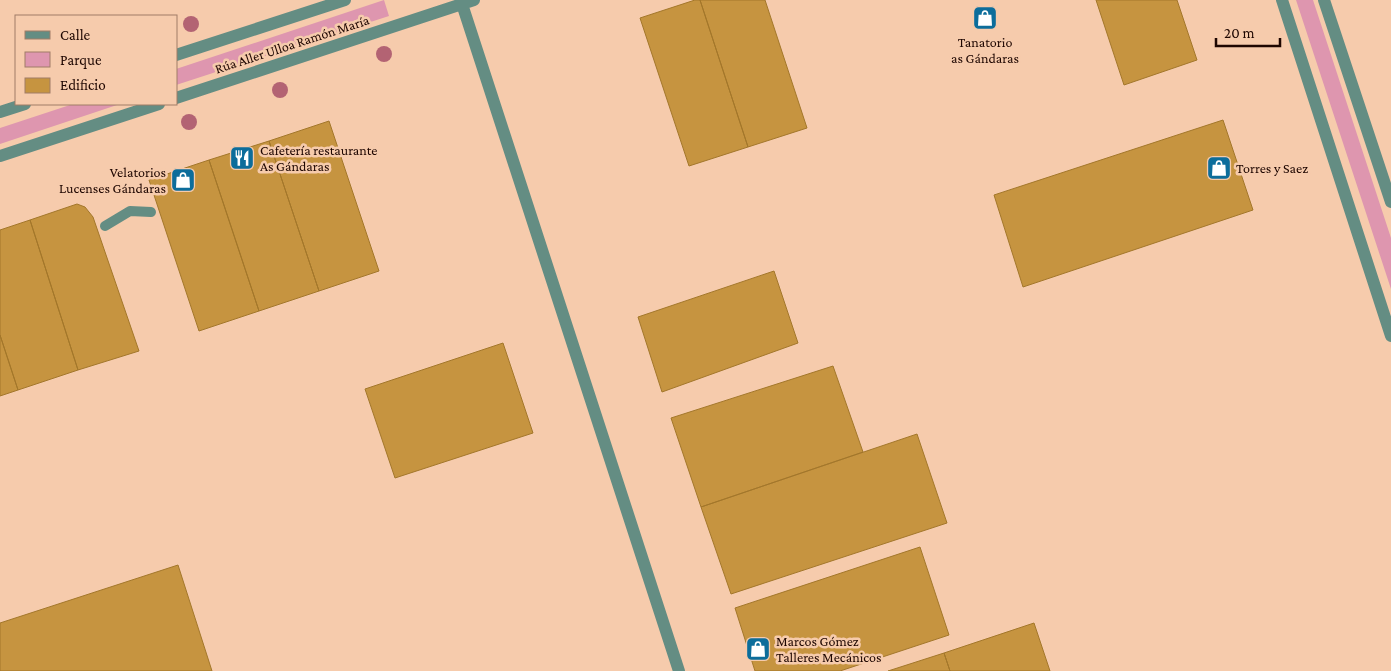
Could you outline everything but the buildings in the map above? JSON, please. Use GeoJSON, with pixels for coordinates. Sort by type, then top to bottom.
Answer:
{"type":"FeatureCollection","features":[{"type":"Feature","properties":{"kind":"street","name":"Rúa Aller Ulloa Ramón María"},"geometry":{"type":"LineString","coordinates":[[178,54],[345,0]]}},
{"type":"Feature","properties":{"kind":"street"},"geometry":{"type":"LineString","coordinates":[[1282,0],[1391,336]]}},
{"type":"Feature","properties":{"kind":"street"},"geometry":{"type":"LineString","coordinates":[[1324,0],[1391,202]]}},
{"type":"Feature","properties":{"kind":"street","name":"Rúa Aller Ulloa Ramón María"},"geometry":{"type":"LineString","coordinates":[[178,97],[468,2]]}},
{"type":"Feature","properties":{"kind":"street"},"geometry":{"type":"LineString","coordinates":[[468,2],[679,671]]}},
{"type":"Feature","properties":{"kind":"street"},"geometry":{"type":"LineString","coordinates":[[0,112],[22,105]]}},
{"type":"Feature","properties":{"kind":"street"},"geometry":{"type":"LineString","coordinates":[[0,156],[156,105]]}},
{"type":"Feature","properties":{"kind":"lane"},"geometry":{"type":"LineString","coordinates":[[105,226],[130,211],[151,212]]}},
{"type":"Feature","properties":{"kind":"green space"},"geometry":{"type":"Polygon","coordinates":[[[384,0],[389,16],[178,84],[178,68],[384,0]]]}},
{"type":"Feature","properties":{"kind":"green space"},"geometry":{"type":"Polygon","coordinates":[[[1296,0],[1313,0],[1391,238],[1391,289],[1296,0]]]}},
{"type":"Feature","properties":{"kind":"green space"},"geometry":{"type":"Polygon","coordinates":[[[70,105],[117,105],[0,144],[0,128],[70,105]]]}},
{"type":"Feature","properties":{"kind":"place","name":"Tanatorio as Gándaras"},"geometry":{"type":"Point","coordinates":[985,18]}},
{"type":"Feature","properties":{"kind":"place","name":"Cafetería restaurante As Gándaras"},"geometry":{"type":"Point","coordinates":[242,158]}},
{"type":"Feature","properties":{"kind":"place","name":"Torres y Saez"},"geometry":{"type":"Point","coordinates":[1219,168]}},
{"type":"Feature","properties":{"kind":"place","name":"Velatorios Lucenses Gándaras"},"geometry":{"type":"Point","coordinates":[183,180]}},
{"type":"Feature","properties":{"kind":"place","name":"Marcos Gómez Talleres Mecánicos"},"geometry":{"type":"Point","coordinates":[758,649]}}]}
